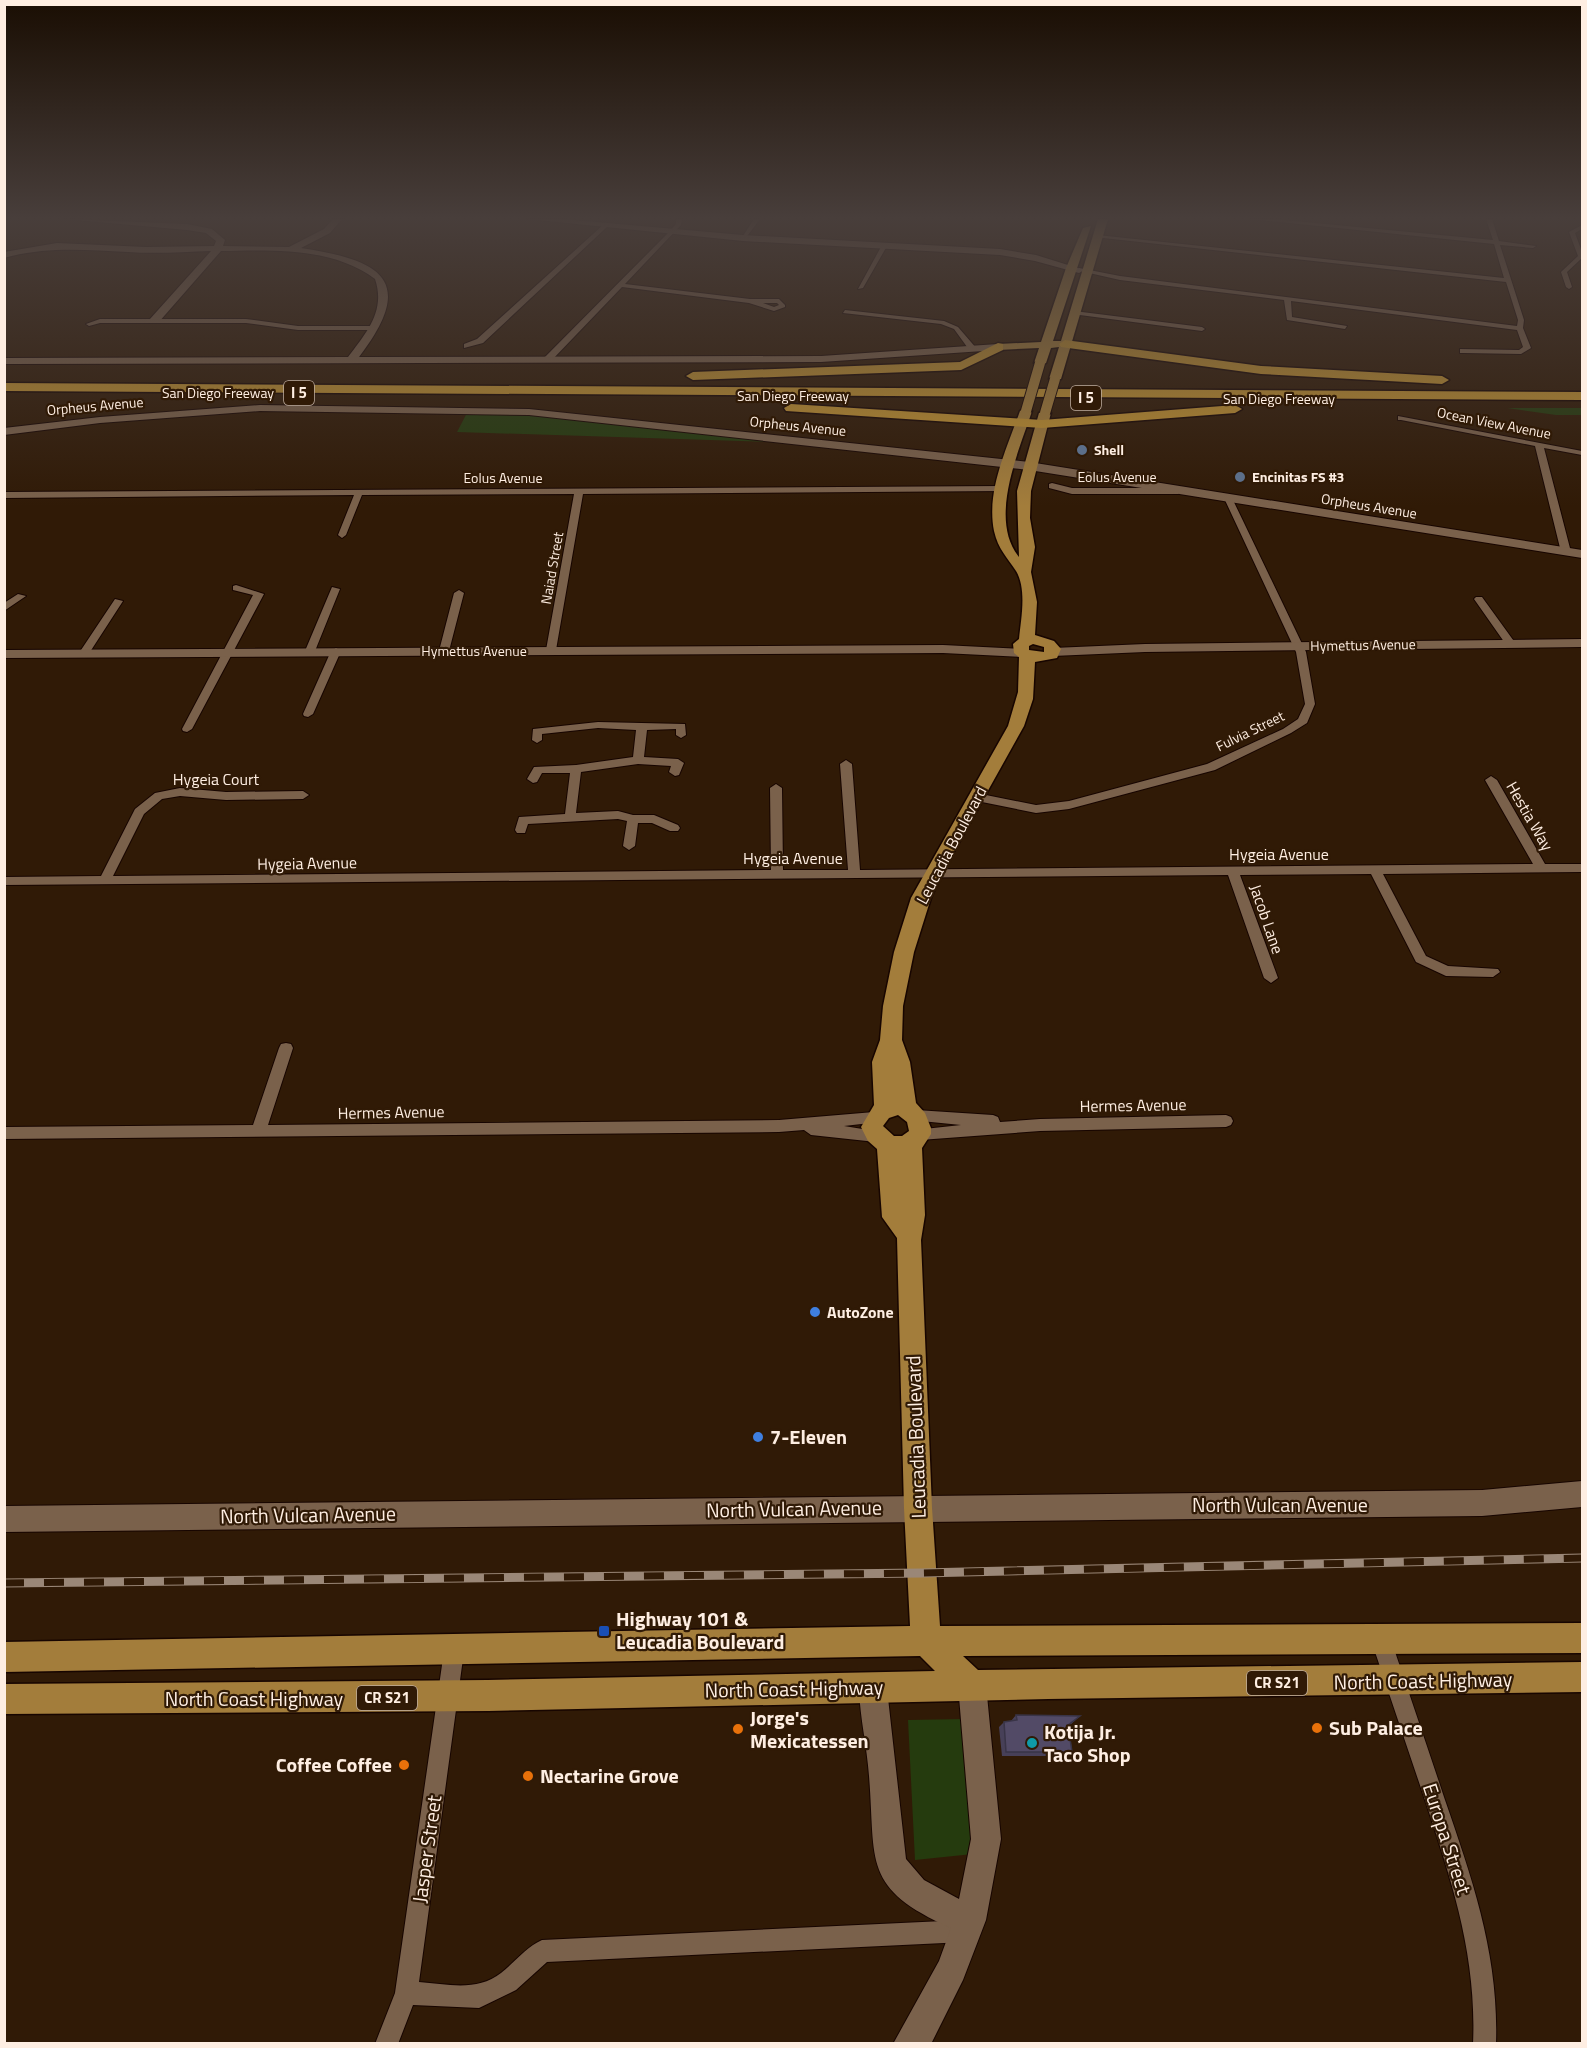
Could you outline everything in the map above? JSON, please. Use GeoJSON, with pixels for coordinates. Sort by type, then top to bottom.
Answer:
{"type":"FeatureCollection","features":[{"type":"Feature","properties":{"kind":"highway"},"geometry":{"type":"LineString","coordinates":[[1065,344],[1261,370],[1459,382]]}},
{"type":"Feature","properties":{"kind":"highway"},"geometry":{"type":"LineString","coordinates":[[628,378],[961,366],[974,355],[998,347]]}},
{"type":"Feature","properties":{"kind":"highway","name":"San Diego Freeway"},"geometry":{"type":"LineString","coordinates":[[4,375],[1582,382]]}},
{"type":"Feature","properties":{"kind":"highway"},"geometry":{"type":"LineString","coordinates":[[4,380],[1581,397]]}},
{"type":"Feature","properties":{"kind":"highway"},"geometry":{"type":"LineString","coordinates":[[4,387],[1581,397]]}},
{"type":"Feature","properties":{"kind":"highway","name":"San Diego Freeway"},"geometry":{"type":"LineString","coordinates":[[4,391],[1581,397]]}},
{"type":"Feature","properties":{"kind":"highway"},"geometry":{"type":"LineString","coordinates":[[594,395],[619,400],[750,406]]}},
{"type":"Feature","properties":{"kind":"highway"},"geometry":{"type":"LineString","coordinates":[[774,407],[1044,419],[1251,408],[1517,406],[1581,397]]}},
{"type":"Feature","properties":{"kind":"main road","name":"Leucadia Boulevard"},"geometry":{"type":"LineString","coordinates":[[1024,572],[1005,546],[1000,517],[1002,489],[1008,463],[1046,344],[1059,315]]}},
{"type":"Feature","properties":{"kind":"main road","name":"Leucadia Boulevard"},"geometry":{"type":"LineString","coordinates":[[927,1641],[918,1508],[909,1234],[894,1217],[899,1062],[891,1040],[893,1006],[904,952],[921,898],[1016,726],[1028,694],[1040,675],[1048,649],[1040,621],[1030,602],[1024,572],[1028,547],[1023,518],[1024,491],[1029,466],[1074,315]]}},
{"type":"Feature","properties":{"kind":"main road"},"geometry":{"type":"LineString","coordinates":[[998,347],[1065,344]]}},
{"type":"Feature","properties":{"kind":"main road","name":"Leucadia Boulevard"},"geometry":{"type":"LineString","coordinates":[[1028,694],[1024,649],[1030,602]]}},
{"type":"Feature","properties":{"kind":"main road"},"geometry":{"type":"LineString","coordinates":[[1024,649],[1048,649]]}},
{"type":"Feature","properties":{"kind":"main road"},"geometry":{"type":"LineString","coordinates":[[4,1657],[454,1651],[927,1641],[1582,1638]]}},
{"type":"Feature","properties":{"kind":"main road"},"geometry":{"type":"LineString","coordinates":[[927,1641],[972,1685]]}},
{"type":"Feature","properties":{"kind":"main road","name":"North Coast Highway"},"geometry":{"type":"LineString","coordinates":[[4,1699],[448,1698],[972,1685],[1396,1682],[1582,1677]]}},
{"type":"Feature","properties":{"kind":"street"},"geometry":{"type":"LineString","coordinates":[[154,321],[160,315]]}},
{"type":"Feature","properties":{"kind":"street"},"geometry":{"type":"LineString","coordinates":[[350,361],[382,315]]}},
{"type":"Feature","properties":{"kind":"street"},"geometry":{"type":"LineString","coordinates":[[466,346],[480,341],[509,315]]}},
{"type":"Feature","properties":{"kind":"street"},"geometry":{"type":"LineString","coordinates":[[547,360],[591,315]]}},
{"type":"Feature","properties":{"kind":"street"},"geometry":{"type":"LineString","coordinates":[[870,315],[942,322],[956,328],[974,355]]}},
{"type":"Feature","properties":{"kind":"street"},"geometry":{"type":"LineString","coordinates":[[1087,315],[1202,329]]}},
{"type":"Feature","properties":{"kind":"street"},"geometry":{"type":"LineString","coordinates":[[1286,315],[1289,320],[1345,327]]}},
{"type":"Feature","properties":{"kind":"street"},"geometry":{"type":"LineString","coordinates":[[1416,315],[1520,328]]}},
{"type":"Feature","properties":{"kind":"street"},"geometry":{"type":"LineString","coordinates":[[1463,351],[1521,352],[1527,348],[1520,328],[1519,315]]}},
{"type":"Feature","properties":{"kind":"street"},"geometry":{"type":"LineString","coordinates":[[89,324],[100,321],[246,321],[298,328],[374,328]]}},
{"type":"Feature","properties":{"kind":"street"},"geometry":{"type":"LineString","coordinates":[[4,361],[821,359],[974,355]]}},
{"type":"Feature","properties":{"kind":"street","name":"Orpheus Avenue"},"geometry":{"type":"LineString","coordinates":[[4,432],[100,420],[260,408],[529,412],[1008,463],[1582,554]]}},
{"type":"Feature","properties":{"kind":"street","name":"Ocean View Avenue"},"geometry":{"type":"LineString","coordinates":[[1401,418],[1582,453]]}},
{"type":"Feature","properties":{"kind":"street"},"geometry":{"type":"LineString","coordinates":[[1539,445],[1566,552]]}},
{"type":"Feature","properties":{"kind":"street","name":"Eolus Avenue"},"geometry":{"type":"LineString","coordinates":[[1052,486],[1072,490],[1183,491]]}},
{"type":"Feature","properties":{"kind":"street","name":"Eolus Avenue"},"geometry":{"type":"LineString","coordinates":[[4,495],[1002,489]]}},
{"type":"Feature","properties":{"kind":"street","name":"Naiad Street"},"geometry":{"type":"LineString","coordinates":[[551,651],[579,491]]}},
{"type":"Feature","properties":{"kind":"street"},"geometry":{"type":"LineString","coordinates":[[342,535],[359,493]]}},
{"type":"Feature","properties":{"kind":"street","name":"Fulvia Street"},"geometry":{"type":"LineString","coordinates":[[975,798],[1026,808],[1053,808],[1221,763],[1287,731],[1302,721],[1310,704],[1298,646],[1228,498]]}},
{"type":"Feature","properties":{"kind":"street"},"geometry":{"type":"LineString","coordinates":[[187,729],[259,594],[236,588]]}},
{"type":"Feature","properties":{"kind":"street"},"geometry":{"type":"LineString","coordinates":[[310,651],[335,589]]}},
{"type":"Feature","properties":{"kind":"street"},"geometry":{"type":"LineString","coordinates":[[444,651],[459,593]]}},
{"type":"Feature","properties":{"kind":"street"},"geometry":{"type":"LineString","coordinates":[[4,608],[21,596]]}},
{"type":"Feature","properties":{"kind":"street"},"geometry":{"type":"LineString","coordinates":[[1479,599],[1511,644]]}},
{"type":"Feature","properties":{"kind":"street"},"geometry":{"type":"LineString","coordinates":[[84,654],[118,601]]}},
{"type":"Feature","properties":{"kind":"street","name":"Hymettus Avenue"},"geometry":{"type":"LineString","coordinates":[[1048,649],[1582,643]]}},
{"type":"Feature","properties":{"kind":"street","name":"Hymettus Avenue"},"geometry":{"type":"LineString","coordinates":[[4,654],[1024,649]]}},
{"type":"Feature","properties":{"kind":"street"},"geometry":{"type":"LineString","coordinates":[[308,714],[336,651]]}},
{"type":"Feature","properties":{"kind":"street"},"geometry":{"type":"LineString","coordinates":[[537,740],[537,731],[598,725],[681,726],[681,735]]}},
{"type":"Feature","properties":{"kind":"street"},"geometry":{"type":"LineString","coordinates":[[638,760],[642,727]]}},
{"type":"Feature","properties":{"kind":"street"},"geometry":{"type":"LineString","coordinates":[[533,779],[537,770],[576,769],[638,760],[678,763],[675,771]]}},
{"type":"Feature","properties":{"kind":"street"},"geometry":{"type":"LineString","coordinates":[[846,764],[854,875]]}},
{"type":"Feature","properties":{"kind":"street"},"geometry":{"type":"LineString","coordinates":[[570,818],[576,769]]}},
{"type":"Feature","properties":{"kind":"street","name":"Hestia Way"},"geometry":{"type":"LineString","coordinates":[[1491,780],[1541,868]]}},
{"type":"Feature","properties":{"kind":"street"},"geometry":{"type":"LineString","coordinates":[[776,788],[777,875]]}},
{"type":"Feature","properties":{"kind":"street","name":"Hygeia Court"},"geometry":{"type":"LineString","coordinates":[[105,880],[139,812],[159,796],[180,792],[226,796],[303,795]]}},
{"type":"Feature","properties":{"kind":"street"},"geometry":{"type":"LineString","coordinates":[[521,830],[523,820],[618,815],[633,819],[654,819],[674,828]]}},
{"type":"Feature","properties":{"kind":"street"},"geometry":{"type":"LineString","coordinates":[[629,846],[633,819]]}},
{"type":"Feature","properties":{"kind":"street","name":"Hygeia Avenue"},"geometry":{"type":"LineString","coordinates":[[4,881],[1582,868]]}},
{"type":"Feature","properties":{"kind":"street"},"geometry":{"type":"LineString","coordinates":[[1375,870],[1421,959],[1446,971],[1493,972]]}},
{"type":"Feature","properties":{"kind":"street","name":"Jacob Lane"},"geometry":{"type":"LineString","coordinates":[[1233,871],[1271,978]]}},
{"type":"Feature","properties":{"kind":"street"},"geometry":{"type":"LineString","coordinates":[[258,1132],[286,1048]]}},
{"type":"Feature","properties":{"kind":"street","name":"Hermes Avenue"},"geometry":{"type":"LineString","coordinates":[[4,1134],[1040,1125],[1226,1121]]}},
{"type":"Feature","properties":{"kind":"street","name":"North Vulcan Avenue"},"geometry":{"type":"LineString","coordinates":[[4,1519],[1482,1503],[1582,1494]]}},
{"type":"Feature","properties":{"kind":"street","name":"Europa Street"},"geometry":{"type":"LineString","coordinates":[[1381,1640],[1449,1839],[1474,1925],[1487,2014],[1484,2043]]}},
{"type":"Feature","properties":{"kind":"street","name":"Jasper Street"},"geometry":{"type":"LineString","coordinates":[[386,2043],[406,1993],[454,1651]]}},
{"type":"Feature","properties":{"kind":"street"},"geometry":{"type":"LineString","coordinates":[[909,2043],[918,2034],[952,1969],[968,1925],[986,1839],[972,1685]]}},
{"type":"Feature","properties":{"kind":"street"},"geometry":{"type":"LineString","coordinates":[[873,1689],[874,1719],[884,1775],[888,1841],[892,1861],[904,1884],[968,1925]]}},
{"type":"Feature","properties":{"kind":"street"},"geometry":{"type":"LineString","coordinates":[[406,1993],[479,1997],[508,1982],[542,1951],[968,1925]]}},
{"type":"Feature","properties":{"kind":"green space"},"geometry":{"type":"Polygon","coordinates":[[[1507,408],[1582,408],[1582,415],[1556,415],[1507,408]]]}},
{"type":"Feature","properties":{"kind":"green space"},"geometry":{"type":"Polygon","coordinates":[[[469,409],[835,444],[457,432],[469,409]]]}},
{"type":"Feature","properties":{"kind":"green space"},"geometry":{"type":"Polygon","coordinates":[[[965,1719],[973,1854],[915,1860],[908,1720],[965,1719]]]}},
{"type":"Feature","properties":{"kind":"building","name":"Kotija Jr. Taco Shop"},"geometry":{"type":"Polygon","coordinates":[[[1016,1715],[1080,1716],[1068,1725],[1072,1752],[1006,1752],[1004,1722],[1017,1720],[1016,1715]]]}},
{"type":"Feature","properties":{"kind":"railway"},"geometry":{"type":"LineString","coordinates":[[4,1583],[922,1573],[1582,1558]]}},
{"type":"Feature","properties":{"kind":"place","name":"Shell"},"geometry":{"type":"Point","coordinates":[1082,450]}},
{"type":"Feature","properties":{"kind":"place","name":"Encinitas FS #3"},"geometry":{"type":"Point","coordinates":[1240,477]}},
{"type":"Feature","properties":{"kind":"place","name":"AutoZone"},"geometry":{"type":"Point","coordinates":[815,1312]}},
{"type":"Feature","properties":{"kind":"place","name":"7-Eleven"},"geometry":{"type":"Point","coordinates":[758,1437]}},
{"type":"Feature","properties":{"kind":"place","name":"Highway 101 & Leucadia Boulevard"},"geometry":{"type":"Point","coordinates":[604,1631]}},
{"type":"Feature","properties":{"kind":"place","name":"Sub Palace"},"geometry":{"type":"Point","coordinates":[1317,1728]}},
{"type":"Feature","properties":{"kind":"place","name":"Jorge's Mexicatessen"},"geometry":{"type":"Point","coordinates":[738,1729]}},
{"type":"Feature","properties":{"kind":"place","name":"Kotija Jr. Taco Shop"},"geometry":{"type":"Point","coordinates":[1032,1743]}},
{"type":"Feature","properties":{"kind":"place","name":"Coffee Coffee"},"geometry":{"type":"Point","coordinates":[404,1765]}},
{"type":"Feature","properties":{"kind":"place","name":"Nectarine Grove"},"geometry":{"type":"Point","coordinates":[528,1776]}}]}
